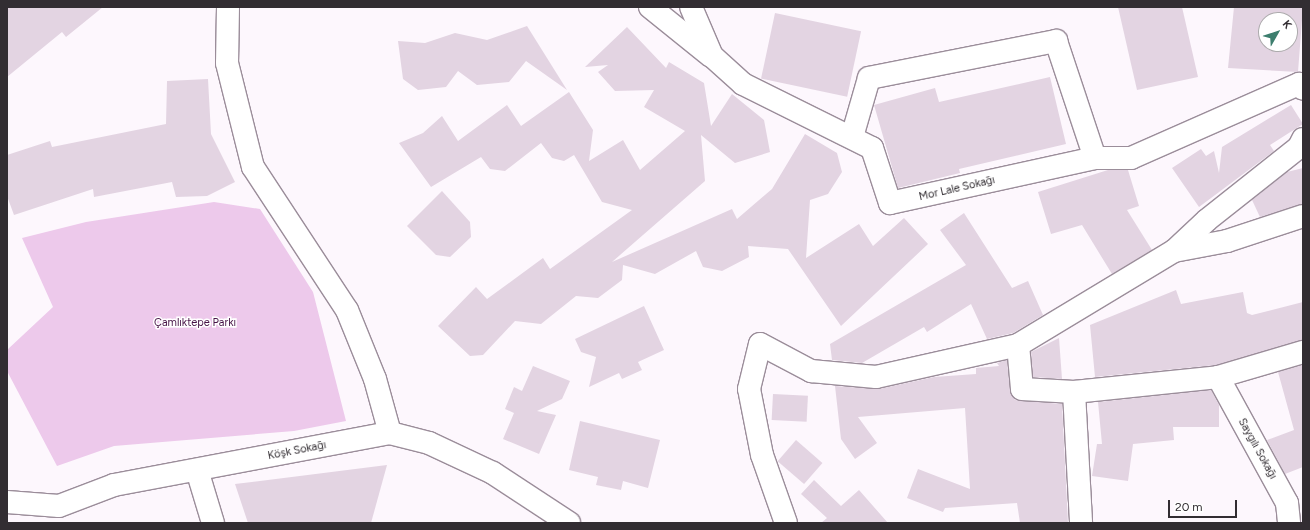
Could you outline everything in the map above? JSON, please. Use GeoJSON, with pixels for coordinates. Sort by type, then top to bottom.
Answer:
{"type":"FeatureCollection","features":[{"type":"Feature","properties":{"kind":"street"},"geometry":{"type":"LineString","coordinates":[[228,7],[227,63],[253,167],[346,310],[375,379],[390,433]]}},
{"type":"Feature","properties":{"kind":"street"},"geometry":{"type":"LineString","coordinates":[[650,7],[712,56]]}},
{"type":"Feature","properties":{"kind":"street","name":"Mor Lale Sokağı"},"geometry":{"type":"LineString","coordinates":[[691,7],[712,56],[743,84],[872,148],[890,203],[1095,158],[1131,158],[1299,84],[1303,89]]}},
{"type":"Feature","properties":{"kind":"street"},"geometry":{"type":"LineString","coordinates":[[852,137],[868,78],[1056,41],[1095,158]]}},
{"type":"Feature","properties":{"kind":"street"},"geometry":{"type":"LineString","coordinates":[[786,523],[762,455],[750,389],[760,344],[811,371],[876,377],[1018,345],[1174,251],[1207,220],[1299,147],[1303,139]]}},
{"type":"Feature","properties":{"kind":"street"},"geometry":{"type":"LineString","coordinates":[[1174,251],[1227,241],[1303,216]]}},
{"type":"Feature","properties":{"kind":"street"},"geometry":{"type":"LineString","coordinates":[[1018,345],[1022,389],[1074,392],[1218,377],[1303,352]]}},
{"type":"Feature","properties":{"kind":"street","name":"Saygılı Sokağı"},"geometry":{"type":"LineString","coordinates":[[1218,377],[1287,503],[1289,523]]}},
{"type":"Feature","properties":{"kind":"street"},"geometry":{"type":"LineString","coordinates":[[1074,392],[1081,523]]}},
{"type":"Feature","properties":{"kind":"street","name":"Köşk Sokağı"},"geometry":{"type":"LineString","coordinates":[[7,502],[59,506],[114,485],[390,433],[429,443],[493,473],[573,523]]}},
{"type":"Feature","properties":{"kind":"street"},"geometry":{"type":"LineString","coordinates":[[197,470],[213,523]]}},
{"type":"Feature","properties":{"kind":"green space","name":"Çamlıktepe Parkı"},"geometry":{"type":"Polygon","coordinates":[[[214,202],[260,209],[313,292],[346,421],[294,431],[114,446],[57,466],[7,371],[7,350],[53,307],[22,238],[86,222],[214,202]]]}},
{"type":"Feature","properties":{"kind":"building"},"geometry":{"type":"Polygon","coordinates":[[[7,7],[103,7],[66,37],[62,32],[7,77],[7,7]]]}},
{"type":"Feature","properties":{"kind":"building"},"geometry":{"type":"Polygon","coordinates":[[[1118,7],[1182,7],[1198,77],[1137,90],[1118,7]]]}},
{"type":"Feature","properties":{"kind":"building"},"geometry":{"type":"Polygon","coordinates":[[[1234,7],[1303,7],[1298,72],[1228,68],[1234,7]]]}},
{"type":"Feature","properties":{"kind":"building"},"geometry":{"type":"Polygon","coordinates":[[[775,13],[861,31],[847,97],[761,79],[775,13]]]}},
{"type":"Feature","properties":{"kind":"building"},"geometry":{"type":"Polygon","coordinates":[[[527,26],[567,90],[526,61],[509,82],[477,85],[458,71],[446,87],[418,90],[403,79],[398,41],[425,43],[455,33],[487,40],[527,26]]]}},
{"type":"Feature","properties":{"kind":"building"},"geometry":{"type":"Polygon","coordinates":[[[627,27],[666,68],[669,62],[704,83],[711,126],[732,94],[764,120],[770,152],[735,163],[701,135],[705,181],[612,262],[732,209],[737,219],[772,189],[805,134],[837,153],[842,172],[828,194],[810,200],[806,258],[859,224],[873,246],[904,218],[928,244],[841,326],[788,249],[748,246],[749,257],[722,271],[703,267],[696,251],[655,274],[623,265],[622,280],[598,298],[576,296],[541,324],[515,321],[483,355],[470,356],[438,326],[476,287],[487,299],[543,258],[550,269],[632,210],[602,202],[574,155],[564,161],[552,158],[541,143],[505,171],[490,169],[481,157],[431,187],[399,143],[423,133],[442,116],[458,141],[507,105],[521,126],[569,92],[593,130],[589,161],[623,140],[640,170],[685,131],[644,107],[654,90],[615,91],[598,72],[608,65],[585,67],[627,27]]]}},
{"type":"Feature","properties":{"kind":"building"},"geometry":{"type":"Polygon","coordinates":[[[1050,77],[1066,144],[959,169],[960,173],[898,188],[874,105],[935,88],[939,102],[1050,77]]]}},
{"type":"Feature","properties":{"kind":"building"},"geometry":{"type":"Polygon","coordinates":[[[208,79],[211,134],[235,182],[207,196],[176,197],[172,182],[94,197],[93,189],[14,215],[7,196],[7,155],[50,141],[52,147],[166,124],[167,81],[208,79]]]}},
{"type":"Feature","properties":{"kind":"building"},"geometry":{"type":"Polygon","coordinates":[[[1291,105],[1303,124],[1270,145],[1274,151],[1199,207],[1172,168],[1201,149],[1206,156],[1214,151],[1219,173],[1222,147],[1291,105]]]}},
{"type":"Feature","properties":{"kind":"building"},"geometry":{"type":"Polygon","coordinates":[[[1303,168],[1303,204],[1260,217],[1252,200],[1287,172],[1303,168]]]}},
{"type":"Feature","properties":{"kind":"building"},"geometry":{"type":"Polygon","coordinates":[[[1108,170],[1128,170],[1139,206],[1127,210],[1152,250],[1112,274],[1082,225],[1051,234],[1038,192],[1108,170]]]}},
{"type":"Feature","properties":{"kind":"building"},"geometry":{"type":"Polygon","coordinates":[[[442,191],[470,222],[471,237],[450,257],[436,255],[407,226],[442,191]]]}},
{"type":"Feature","properties":{"kind":"building"},"geometry":{"type":"Polygon","coordinates":[[[964,213],[1012,288],[1028,281],[1043,315],[1013,333],[987,339],[971,304],[927,332],[924,327],[862,363],[832,360],[830,344],[966,265],[940,230],[964,213]]]}},
{"type":"Feature","properties":{"kind":"building"},"geometry":{"type":"Polygon","coordinates":[[[1176,290],[1181,304],[1243,292],[1247,313],[1252,315],[1303,302],[1303,340],[1216,365],[1095,377],[1090,325],[1176,290]]]}},
{"type":"Feature","properties":{"kind":"building"},"geometry":{"type":"Polygon","coordinates":[[[644,306],[664,350],[638,362],[642,370],[622,379],[619,373],[589,387],[596,357],[581,352],[575,339],[644,306]]]}},
{"type":"Feature","properties":{"kind":"building"},"geometry":{"type":"Polygon","coordinates":[[[1059,338],[1062,379],[1033,377],[1031,352],[1059,338]]]}},
{"type":"Feature","properties":{"kind":"building"},"geometry":{"type":"Polygon","coordinates":[[[1007,360],[1010,390],[1015,400],[1062,404],[1068,523],[1020,523],[1017,503],[945,508],[943,512],[907,498],[918,469],[970,489],[965,408],[858,417],[877,443],[855,459],[841,439],[835,386],[879,389],[934,377],[976,374],[976,368],[999,366],[997,363],[1007,360]]]}},
{"type":"Feature","properties":{"kind":"building"},"geometry":{"type":"Polygon","coordinates":[[[1303,365],[1303,467],[1285,474],[1267,440],[1294,430],[1278,372],[1303,365]]]}},
{"type":"Feature","properties":{"kind":"building"},"geometry":{"type":"Polygon","coordinates":[[[533,366],[570,381],[562,399],[537,411],[556,415],[539,454],[503,439],[514,413],[505,409],[514,387],[522,391],[533,366]]]}},
{"type":"Feature","properties":{"kind":"building"},"geometry":{"type":"Polygon","coordinates":[[[1211,390],[1219,405],[1219,427],[1173,427],[1174,440],[1133,444],[1128,481],[1092,476],[1097,444],[1102,444],[1098,402],[1211,390]]]}},
{"type":"Feature","properties":{"kind":"building"},"geometry":{"type":"Polygon","coordinates":[[[773,394],[808,396],[807,422],[772,420],[773,394]]]}},
{"type":"Feature","properties":{"kind":"building"},"geometry":{"type":"Polygon","coordinates":[[[580,421],[660,440],[648,488],[623,481],[621,490],[596,485],[598,477],[569,470],[580,421]]]}},
{"type":"Feature","properties":{"kind":"building"},"geometry":{"type":"Polygon","coordinates":[[[796,440],[822,463],[804,484],[778,461],[796,440]]]}},
{"type":"Feature","properties":{"kind":"building"},"geometry":{"type":"Polygon","coordinates":[[[387,465],[371,523],[248,523],[235,484],[387,465]]]}},
{"type":"Feature","properties":{"kind":"building"},"geometry":{"type":"Polygon","coordinates":[[[814,480],[841,506],[859,490],[888,523],[821,523],[827,518],[801,494],[814,480]]]}}]}
